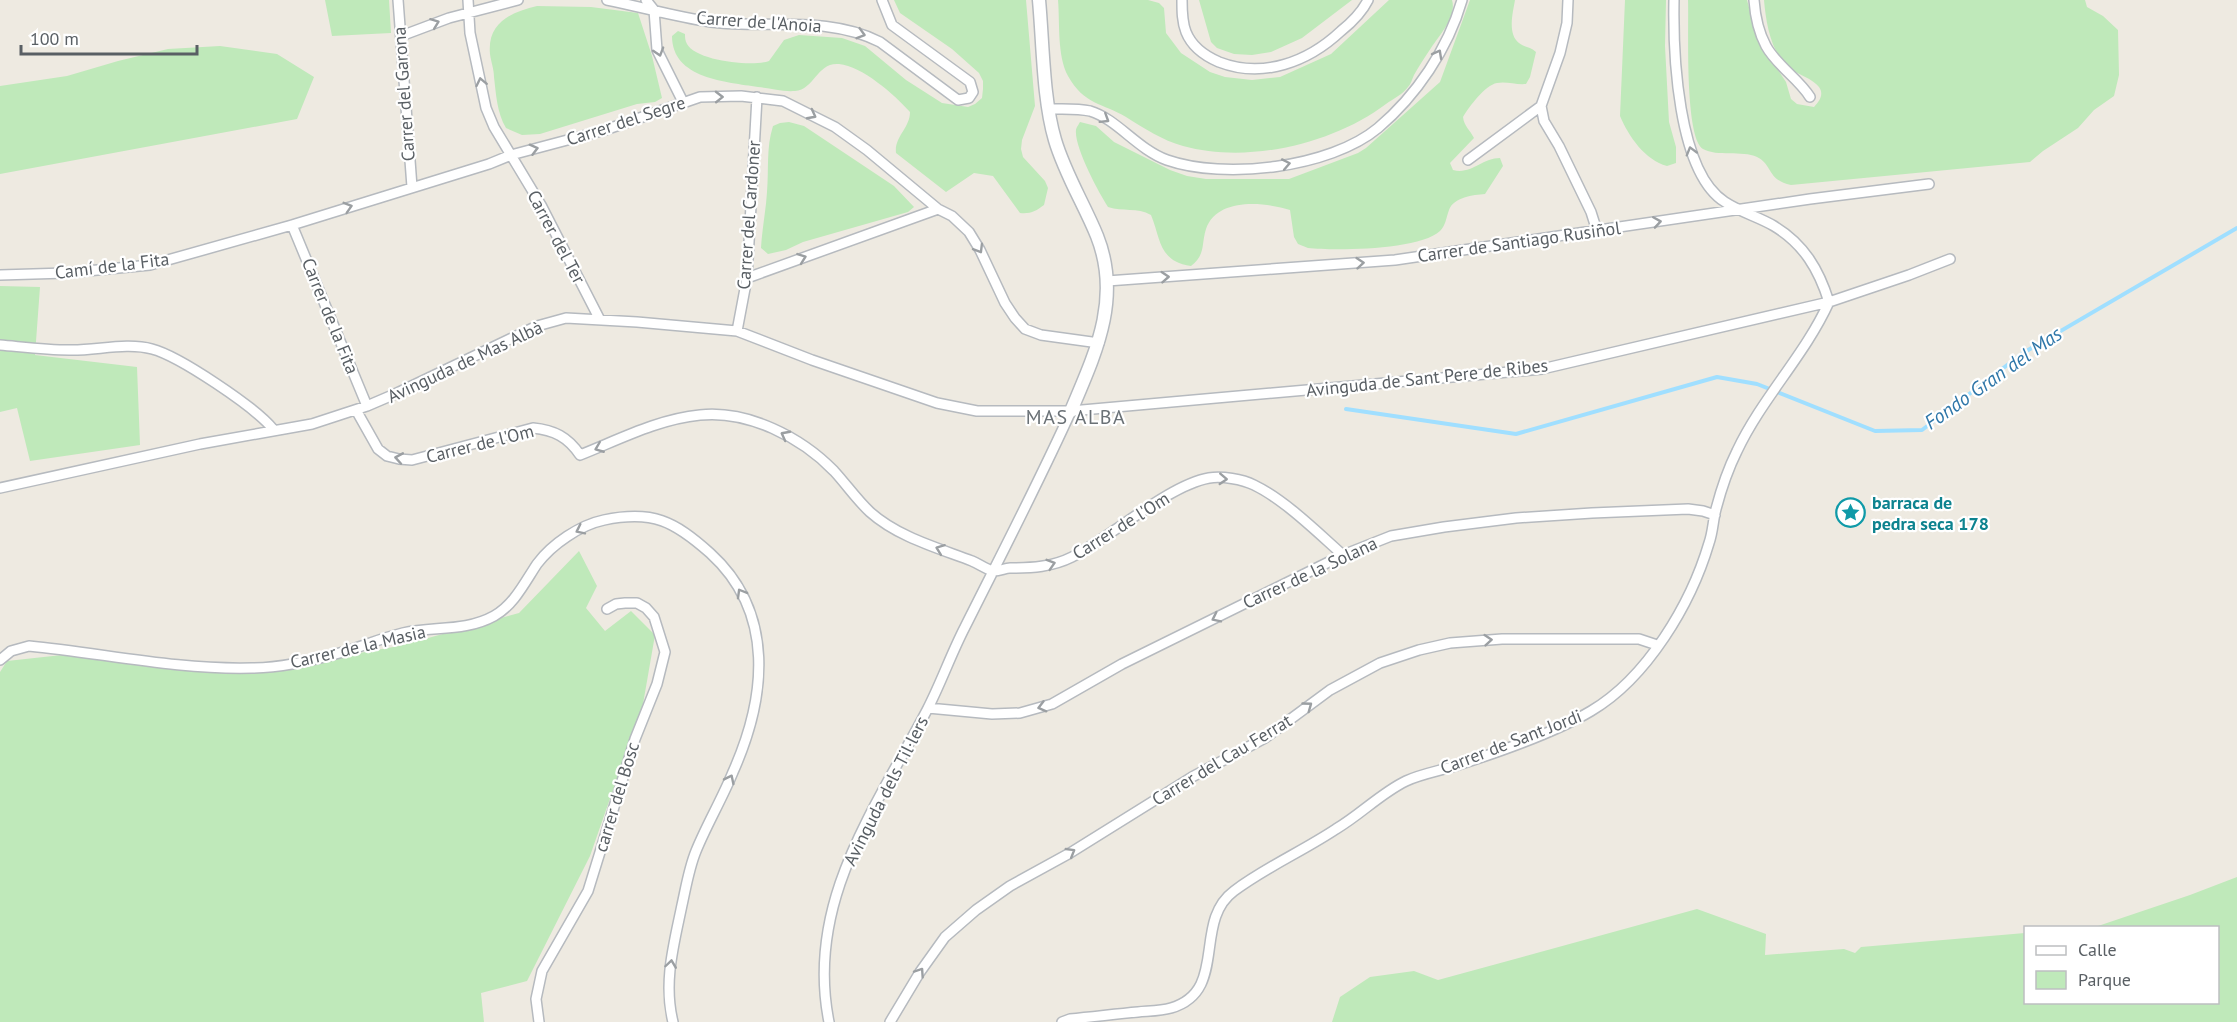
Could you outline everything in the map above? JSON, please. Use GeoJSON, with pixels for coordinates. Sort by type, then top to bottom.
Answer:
{"type":"FeatureCollection","features":[{"type":"Feature","properties":{"kind":"street","name":"Carrer del Garona"},"geometry":{"type":"LineString","coordinates":[[398,0],[412,188]]}},
{"type":"Feature","properties":{"kind":"street","name":"Carrer del Ter"},"geometry":{"type":"LineString","coordinates":[[468,0],[470,33],[486,108],[494,128],[546,215],[600,320]]}},
{"type":"Feature","properties":{"kind":"street"},"geometry":{"type":"LineString","coordinates":[[401,36],[470,11],[518,0]]}},
{"type":"Feature","properties":{"kind":"street","name":"Carrer de l'Anoia"},"geometry":{"type":"LineString","coordinates":[[607,0],[712,22],[772,23],[841,29],[869,36],[958,100],[966,100],[972,96],[973,88],[970,82],[892,25]]}},
{"type":"Feature","properties":{"kind":"street"},"geometry":{"type":"LineString","coordinates":[[646,0],[654,9],[657,50],[683,102]]}},
{"type":"Feature","properties":{"kind":"street"},"geometry":{"type":"LineString","coordinates":[[880,42],[892,25],[882,0]]}},
{"type":"Feature","properties":{"kind":"street"},"geometry":{"type":"LineString","coordinates":[[1039,0],[1049,109],[1055,140],[1098,238],[1104,257],[1107,281],[1106,306],[1099,343],[1071,411]]}},
{"type":"Feature","properties":{"kind":"street"},"geometry":{"type":"LineString","coordinates":[[1182,0],[1186,33],[1199,51],[1232,67],[1247,70],[1278,67],[1301,60],[1330,42],[1348,25],[1368,0]]}},
{"type":"Feature","properties":{"kind":"street"},"geometry":{"type":"LineString","coordinates":[[1049,109],[1089,111],[1101,116],[1145,149],[1166,160],[1184,164],[1217,169],[1257,169],[1317,157],[1348,146],[1377,129],[1410,96],[1425,76],[1454,26],[1462,0]]}},
{"type":"Feature","properties":{"kind":"street"},"geometry":{"type":"LineString","coordinates":[[1568,0],[1567,23],[1560,53],[1541,106],[1544,121],[1559,146],[1591,212],[1597,231]]}},
{"type":"Feature","properties":{"kind":"street"},"geometry":{"type":"LineString","coordinates":[[1674,0],[1674,51],[1690,148],[1696,167],[1724,201],[1775,226],[1797,243],[1810,258],[1820,275],[1829,302]]}},
{"type":"Feature","properties":{"kind":"street"},"geometry":{"type":"LineString","coordinates":[[1754,0],[1766,46],[1802,84],[1810,97]]}},
{"type":"Feature","properties":{"kind":"street","name":"Carrer del Segre"},"geometry":{"type":"LineString","coordinates":[[292,225],[489,164],[511,155],[605,130],[700,97],[757,97],[783,101],[835,127],[867,150],[938,209],[952,216],[969,232],[988,264],[1005,303],[1025,329],[1041,335],[1099,343]]}},
{"type":"Feature","properties":{"kind":"street","name":"Carrer del Cardoner"},"geometry":{"type":"LineString","coordinates":[[737,331],[747,278],[757,97]]}},
{"type":"Feature","properties":{"kind":"street"},"geometry":{"type":"LineString","coordinates":[[1468,160],[1541,106]]}},
{"type":"Feature","properties":{"kind":"street","name":"Carrer de Santiago Rusiñol"},"geometry":{"type":"LineString","coordinates":[[1107,281],[1395,260],[1929,184]]}},
{"type":"Feature","properties":{"kind":"street"},"geometry":{"type":"LineString","coordinates":[[747,278],[938,209]]}},
{"type":"Feature","properties":{"kind":"street","name":"Camí de la Fita"},"geometry":{"type":"LineString","coordinates":[[0,275],[66,273],[150,265],[292,225]]}},
{"type":"Feature","properties":{"kind":"street","name":"Carrer de la Fita"},"geometry":{"type":"LineString","coordinates":[[292,225],[367,406]]}},
{"type":"Feature","properties":{"kind":"street","name":"Avinguda de Sant Pere de Ribes"},"geometry":{"type":"LineString","coordinates":[[1071,411],[1542,369],[1829,302],[1950,259]]}},
{"type":"Feature","properties":{"kind":"street","name":"Carrer de Sant Jordi"},"geometry":{"type":"LineString","coordinates":[[1062,1022],[1070,1019],[1171,1008],[1188,999],[1202,984],[1206,974],[1210,933],[1218,909],[1234,891],[1334,831],[1408,780],[1457,766],[1526,740],[1592,710],[1632,676],[1680,614],[1710,542],[1715,515],[1738,450],[1770,397],[1817,328],[1829,302]]}},
{"type":"Feature","properties":{"kind":"street","name":"Avinguda de Mas Albà"},"geometry":{"type":"LineString","coordinates":[[0,488],[273,429],[312,424],[367,406],[537,326],[566,318],[737,331],[812,360],[937,403],[977,411],[1071,411]]}},
{"type":"Feature","properties":{"kind":"street"},"geometry":{"type":"LineString","coordinates":[[0,345],[69,351],[139,347],[152,349],[196,371],[264,417],[273,429]]}},
{"type":"Feature","properties":{"kind":"street","name":"Carrer de l'Om"},"geometry":{"type":"LineString","coordinates":[[356,410],[378,449],[387,456],[412,460],[533,428],[546,429],[561,435],[580,455],[668,421],[701,415],[724,415],[746,420],[770,427],[795,440],[832,470],[870,512],[891,526],[920,541],[994,571],[1008,568],[1039,568],[1072,557],[1163,499],[1188,485],[1209,478],[1228,478],[1253,484],[1293,512],[1343,555]]}},
{"type":"Feature","properties":{"kind":"street","name":"Avinguda dels Til·lers"},"geometry":{"type":"LineString","coordinates":[[830,1022],[824,972],[826,935],[833,902],[855,844],[928,708],[963,629],[994,571],[1071,411]]}},
{"type":"Feature","properties":{"kind":"street","name":"Carrer de la Solana"},"geometry":{"type":"LineString","coordinates":[[928,708],[992,714],[1020,713],[1052,704],[1122,664],[1343,555],[1390,536],[1444,526],[1592,513],[1688,509],[1715,515]]}},
{"type":"Feature","properties":{"kind":"street","name":"Carrer de la Masia"},"geometry":{"type":"LineString","coordinates":[[0,660],[11,651],[28,646],[200,666],[253,668],[292,664],[344,652],[401,633],[422,629],[447,630],[495,616],[513,599],[543,556],[553,546],[572,534],[600,520],[630,516],[656,517],[663,520],[687,534],[711,554],[724,567],[743,594],[758,634],[760,669],[745,743],[694,855],[670,964],[669,990],[673,1022]]}},
{"type":"Feature","properties":{"kind":"street","name":"carrer del Bosc"},"geometry":{"type":"LineString","coordinates":[[539,1022],[536,999],[542,971],[588,891],[635,739],[657,684],[665,652],[654,617],[646,608],[637,603],[626,603],[616,604],[607,609]]}},
{"type":"Feature","properties":{"kind":"street","name":"Carrer del Cau Ferrat"},"geometry":{"type":"LineString","coordinates":[[890,1022],[920,972],[945,937],[976,910],[1010,886],[1070,853],[1192,777],[1265,738],[1330,690],[1380,663],[1450,643],[1502,639],[1639,639],[1657,645]]}},
{"type":"Feature","properties":{"kind":"green space"},"geometry":{"type":"Polygon","coordinates":[[[325,0],[389,0],[391,33],[332,36],[325,0]]]}},
{"type":"Feature","properties":{"kind":"green space"},"geometry":{"type":"Polygon","coordinates":[[[894,0],[1026,0],[1035,106],[1022,140],[1021,149],[1023,157],[1045,181],[1048,188],[1044,205],[1030,212],[1020,213],[993,176],[974,173],[946,192],[896,153],[897,142],[908,123],[910,112],[887,90],[858,70],[839,64],[832,65],[821,71],[802,89],[781,90],[731,83],[703,76],[691,70],[674,50],[672,36],[678,31],[685,34],[686,43],[692,50],[701,55],[738,63],[761,63],[769,61],[784,40],[799,35],[842,38],[865,46],[906,80],[942,103],[968,107],[975,104],[982,98],[983,81],[979,73],[952,49],[900,13],[894,0]]]}},
{"type":"Feature","properties":{"kind":"green space"},"geometry":{"type":"Polygon","coordinates":[[[1058,0],[1148,0],[1159,3],[1164,8],[1166,33],[1181,53],[1210,72],[1225,77],[1252,80],[1280,77],[1331,54],[1389,0],[1452,0],[1453,6],[1447,25],[1409,86],[1398,96],[1365,118],[1316,140],[1289,147],[1235,153],[1208,151],[1175,144],[1081,93],[1074,86],[1064,68],[1058,0]]]}},
{"type":"Feature","properties":{"kind":"green space"},"geometry":{"type":"Polygon","coordinates":[[[1199,0],[1352,0],[1302,38],[1271,52],[1252,55],[1234,54],[1217,48],[1211,42],[1199,0]]]}},
{"type":"Feature","properties":{"kind":"green space"},"geometry":{"type":"Polygon","coordinates":[[[1470,0],[1515,0],[1512,29],[1515,39],[1536,52],[1526,84],[1492,85],[1478,97],[1463,117],[1474,138],[1450,163],[1453,170],[1465,170],[1500,158],[1503,166],[1485,194],[1455,202],[1449,210],[1442,229],[1430,237],[1397,246],[1377,248],[1308,248],[1298,244],[1294,237],[1290,210],[1268,205],[1243,204],[1220,211],[1212,219],[1206,229],[1201,253],[1191,266],[1180,263],[1166,254],[1151,215],[1140,211],[1108,207],[1093,181],[1076,138],[1076,129],[1080,122],[1096,126],[1114,142],[1170,170],[1206,179],[1289,179],[1358,153],[1440,82],[1470,0]]]}},
{"type":"Feature","properties":{"kind":"green space"},"geometry":{"type":"Polygon","coordinates":[[[1625,0],[1666,0],[1665,46],[1669,122],[1676,147],[1676,163],[1667,166],[1652,159],[1639,147],[1620,116],[1625,0]]]}},
{"type":"Feature","properties":{"kind":"green space"},"geometry":{"type":"Polygon","coordinates":[[[1688,0],[1747,0],[1758,40],[1786,82],[1791,99],[1797,104],[1814,107],[1821,97],[1819,87],[1791,69],[1779,56],[1768,28],[1764,0],[2085,0],[2087,7],[2103,16],[2118,30],[2119,75],[2114,96],[2094,110],[2078,128],[2030,162],[1791,185],[1778,180],[1766,164],[1757,157],[1709,151],[1703,149],[1697,140],[1690,103],[1688,0]]]}},
{"type":"Feature","properties":{"kind":"green space"},"geometry":{"type":"Polygon","coordinates":[[[537,6],[591,7],[638,13],[662,98],[655,102],[637,104],[540,134],[522,135],[506,128],[497,103],[490,54],[492,34],[510,16],[537,6]]]}},
{"type":"Feature","properties":{"kind":"green space"},"geometry":{"type":"Polygon","coordinates":[[[220,46],[277,54],[314,77],[297,119],[0,174],[0,86],[67,76],[168,49],[220,46]]]}},
{"type":"Feature","properties":{"kind":"green space"},"geometry":{"type":"Polygon","coordinates":[[[789,122],[804,126],[894,186],[914,207],[908,212],[768,254],[761,248],[769,142],[773,126],[789,122]]]}},
{"type":"Feature","properties":{"kind":"green space"},"geometry":{"type":"Polygon","coordinates":[[[0,286],[40,287],[35,355],[137,367],[140,445],[30,461],[17,408],[0,412],[0,286]]]}},
{"type":"Feature","properties":{"kind":"green space"},"geometry":{"type":"Polygon","coordinates":[[[579,551],[597,586],[586,608],[605,631],[631,611],[655,635],[643,704],[590,856],[527,981],[481,993],[484,1022],[0,1022],[0,672],[7,661],[62,655],[252,672],[399,646],[519,613],[579,551]]]}},
{"type":"Feature","properties":{"kind":"green space"},"geometry":{"type":"Polygon","coordinates":[[[2237,877],[2237,1022],[1332,1022],[1340,997],[1370,977],[1414,971],[1438,980],[1697,909],[1766,934],[1765,955],[1844,949],[1855,953],[1861,947],[2024,933],[2024,1004],[2219,1004],[2219,926],[2098,926],[2237,877]]]}},
{"type":"Feature","properties":{"kind":"waterway","name":"Fondo Gran del Mas"},"geometry":{"type":"LineString","coordinates":[[1346,409],[1516,434],[1717,377],[1757,384],[1875,431],[1922,430],[2023,353],[2237,228]]}},
{"type":"Feature","properties":{"kind":"place","name":"barraca de pedra seca 178"},"geometry":{"type":"Point","coordinates":[1851,513]}},
{"type":"Feature","properties":{"kind":"district","name":"MAS ALBA"},"geometry":{"type":"Point","coordinates":[1076,417]}}]}
